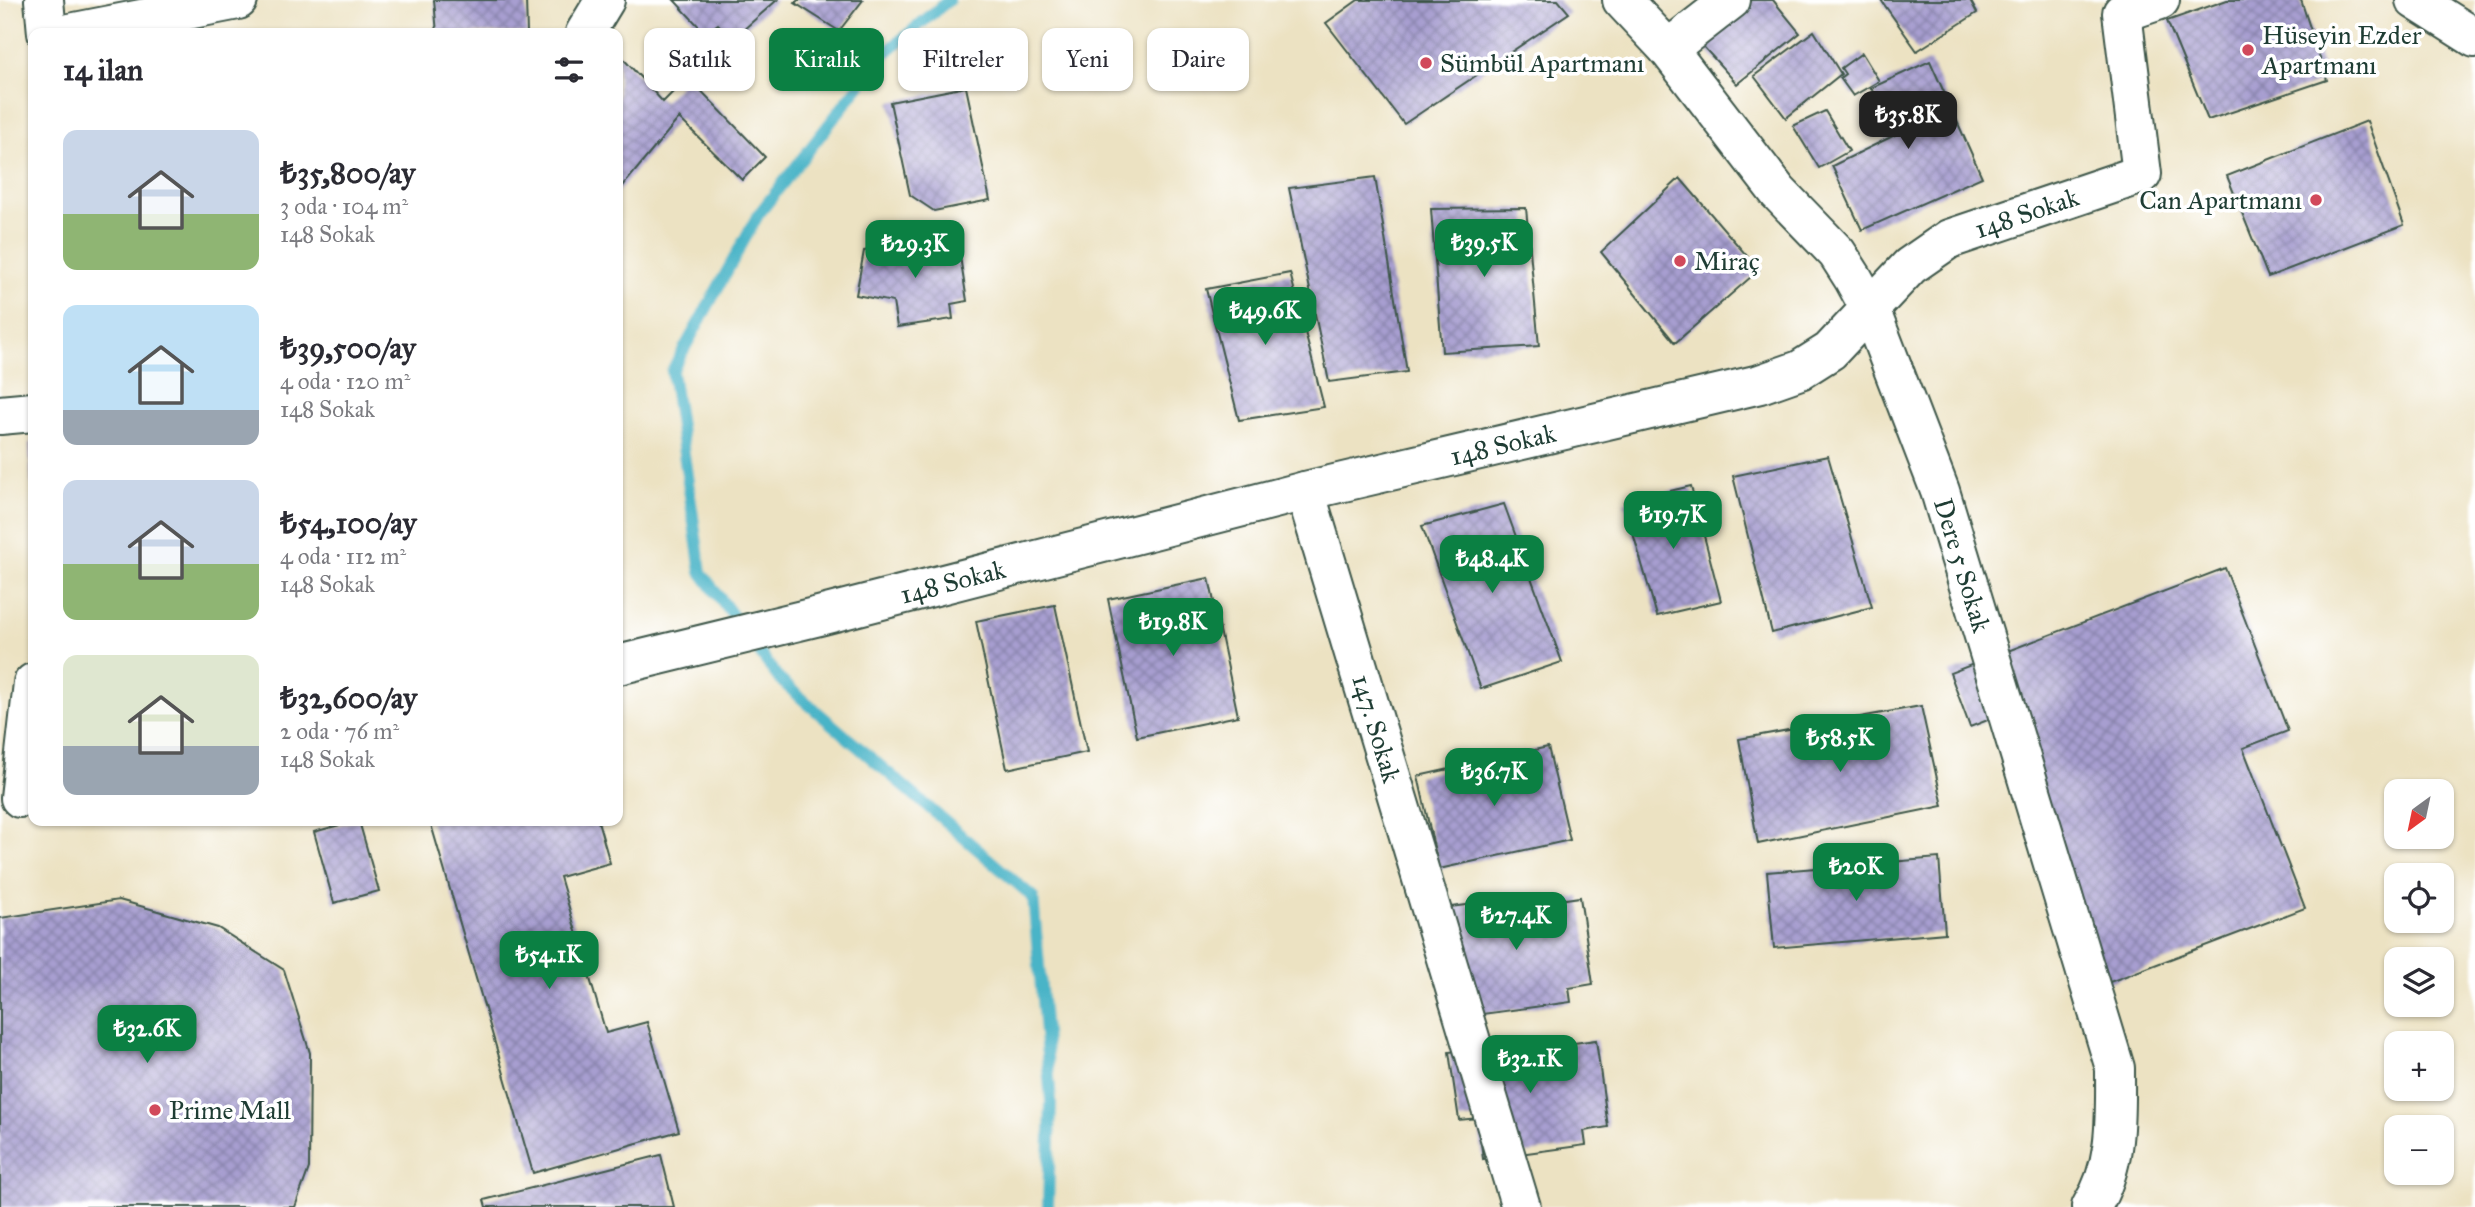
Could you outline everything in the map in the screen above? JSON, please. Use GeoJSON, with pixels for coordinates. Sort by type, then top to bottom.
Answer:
{"type":"FeatureCollection","features":[{"type":"Feature","properties":{"kind":"street"},"geometry":{"type":"LineString","coordinates":[[44,0],[47,28]]}},
{"type":"Feature","properties":{"kind":"street"},"geometry":{"type":"LineString","coordinates":[[95,28],[238,0]]}},
{"type":"Feature","properties":{"kind":"street"},"geometry":{"type":"LineString","coordinates":[[588,28],[605,0]]}},
{"type":"Feature","properties":{"kind":"street","name":"Dere 5 Sokak"},"geometry":{"type":"LineString","coordinates":[[1622,0],[1668,49],[1778,192],[1837,253],[1870,309],[1940,491],[2115,1068],[2112,1156],[2099,1195],[2091,1207]]}},
{"type":"Feature","properties":{"kind":"street"},"geometry":{"type":"LineString","coordinates":[[1668,49],[1731,0]]}},
{"type":"Feature","properties":{"kind":"street","name":"148 Sokak"},"geometry":{"type":"LineString","coordinates":[[623,664],[1305,491],[1760,384],[1800,370],[1830,351],[1910,266],[1949,239],[2142,174],[2122,13],[2160,0]]}},
{"type":"Feature","properties":{"kind":"street"},"geometry":{"type":"LineString","coordinates":[[2414,0],[2475,38]]}},
{"type":"Feature","properties":{"kind":"street"},"geometry":{"type":"LineString","coordinates":[[0,415],[28,412]]}},
{"type":"Feature","properties":{"kind":"street","name":"147. Sokak"},"geometry":{"type":"LineString","coordinates":[[1305,491],[1521,1207]]}},
{"type":"Feature","properties":{"kind":"street"},"geometry":{"type":"LineString","coordinates":[[18,800],[28,721]]}},
{"type":"Feature","properties":{"kind":"building"},"geometry":{"type":"Polygon","coordinates":[[[434,0],[526,0],[527,28],[437,28],[434,0]]]}},
{"type":"Feature","properties":{"kind":"building"},"geometry":{"type":"Polygon","coordinates":[[[674,0],[777,0],[745,28],[722,28],[718,24],[712,28],[700,28],[674,0]]]}},
{"type":"Feature","properties":{"kind":"building"},"geometry":{"type":"Polygon","coordinates":[[[798,0],[863,0],[841,28],[834,28],[795,3],[798,0]]]}},
{"type":"Feature","properties":{"kind":"building","name":"Sümbül Apartmanı"},"geometry":{"type":"Polygon","coordinates":[[[1358,0],[1558,0],[1569,13],[1404,124],[1326,23],[1358,0]]]}},
{"type":"Feature","properties":{"kind":"building"},"geometry":{"type":"Polygon","coordinates":[[[1752,0],[1773,0],[1800,33],[1737,84],[1700,43],[1752,0]]]}},
{"type":"Feature","properties":{"kind":"building"},"geometry":{"type":"Polygon","coordinates":[[[1881,0],[1970,0],[1977,13],[1917,51],[1881,0]]]}},
{"type":"Feature","properties":{"kind":"building","name":"Hüseyin Ezder Apartmanı"},"geometry":{"type":"Polygon","coordinates":[[[2227,0],[2301,0],[2327,80],[2208,120],[2167,21],[2227,0]]]}},
{"type":"Feature","properties":{"kind":"building"},"geometry":{"type":"Polygon","coordinates":[[[1814,31],[1841,74],[1786,118],[1754,76],[1814,31]]]}},
{"type":"Feature","properties":{"kind":"building"},"geometry":{"type":"Polygon","coordinates":[[[1862,53],[1879,81],[1853,96],[1840,78],[1845,74],[1841,68],[1862,53]]]}},
{"type":"Feature","properties":{"kind":"building"},"geometry":{"type":"Polygon","coordinates":[[[623,58],[644,81],[644,91],[653,91],[663,102],[674,91],[701,91],[765,157],[742,180],[679,118],[623,186],[623,58]]]}},
{"type":"Feature","properties":{"kind":"building"},"geometry":{"type":"Polygon","coordinates":[[[1930,61],[1982,177],[1862,230],[1832,166],[1895,135],[1871,88],[1930,61]]]}},
{"type":"Feature","properties":{"kind":"building"},"geometry":{"type":"Polygon","coordinates":[[[946,91],[967,91],[990,200],[934,211],[910,195],[890,102],[946,91]]]}},
{"type":"Feature","properties":{"kind":"building"},"geometry":{"type":"Polygon","coordinates":[[[1825,111],[1849,151],[1819,168],[1793,126],[1825,111]]]}},
{"type":"Feature","properties":{"kind":"building","name":"Can Apartmanı"},"geometry":{"type":"Polygon","coordinates":[[[2367,121],[2404,225],[2268,277],[2227,176],[2367,121]]]}},
{"type":"Feature","properties":{"kind":"building"},"geometry":{"type":"Polygon","coordinates":[[[1375,177],[1407,372],[1329,382],[1289,188],[1375,177]]]}},
{"type":"Feature","properties":{"kind":"building","name":"Miraç"},"geometry":{"type":"Polygon","coordinates":[[[1680,178],[1759,270],[1675,343],[1601,252],[1680,178]]]}},
{"type":"Feature","properties":{"kind":"building"},"geometry":{"type":"Polygon","coordinates":[[[1526,208],[1539,346],[1442,352],[1431,209],[1526,208]]]}},
{"type":"Feature","properties":{"kind":"building"},"geometry":{"type":"Polygon","coordinates":[[[957,237],[967,301],[951,304],[953,319],[897,327],[893,302],[856,295],[864,251],[957,237]]]}},
{"type":"Feature","properties":{"kind":"building"},"geometry":{"type":"Polygon","coordinates":[[[1290,273],[1324,407],[1239,420],[1206,289],[1290,273]]]}},
{"type":"Feature","properties":{"kind":"building"},"geometry":{"type":"Polygon","coordinates":[[[1828,456],[1872,607],[1772,633],[1733,476],[1828,456]]]}},
{"type":"Feature","properties":{"kind":"building"},"geometry":{"type":"Polygon","coordinates":[[[1691,486],[1721,601],[1657,616],[1624,502],[1691,486]]]}},
{"type":"Feature","properties":{"kind":"building"},"geometry":{"type":"Polygon","coordinates":[[[1504,504],[1562,662],[1481,689],[1422,526],[1504,504]]]}},
{"type":"Feature","properties":{"kind":"building"},"geometry":{"type":"Polygon","coordinates":[[[2225,568],[2288,731],[2243,748],[2305,908],[2102,985],[1998,716],[1970,727],[1950,673],[2225,568]]]}},
{"type":"Feature","properties":{"kind":"building"},"geometry":{"type":"Polygon","coordinates":[[[1209,578],[1238,716],[1137,737],[1108,599],[1209,578]]]}},
{"type":"Feature","properties":{"kind":"building"},"geometry":{"type":"Polygon","coordinates":[[[1055,605],[1087,752],[1007,769],[976,621],[1055,605]]]}},
{"type":"Feature","properties":{"kind":"building"},"geometry":{"type":"Polygon","coordinates":[[[1921,706],[1943,806],[1758,844],[1739,739],[1921,706]]]}},
{"type":"Feature","properties":{"kind":"building"},"geometry":{"type":"Polygon","coordinates":[[[1548,747],[1570,840],[1439,869],[1418,776],[1548,747]]]}},
{"type":"Feature","properties":{"kind":"building"},"geometry":{"type":"Polygon","coordinates":[[[336,826],[360,826],[379,891],[334,903],[314,832],[336,826]]]}},
{"type":"Feature","properties":{"kind":"building"},"geometry":{"type":"Polygon","coordinates":[[[431,826],[599,826],[610,863],[560,877],[606,1033],[647,1022],[679,1131],[533,1173],[431,826]]]}},
{"type":"Feature","properties":{"kind":"building"},"geometry":{"type":"Polygon","coordinates":[[[1939,858],[1945,933],[1774,948],[1767,872],[1939,858]]]}},
{"type":"Feature","properties":{"kind":"building"},"geometry":{"type":"Polygon","coordinates":[[[1545,895],[1552,901],[1580,897],[1593,984],[1569,988],[1571,1002],[1468,1016],[1434,909],[1545,895]]]}},
{"type":"Feature","properties":{"kind":"building","name":"Prime Mall"},"geometry":{"type":"Polygon","coordinates":[[[119,900],[218,928],[284,970],[310,1053],[309,1168],[295,1207],[0,1207],[0,918],[119,900]]]}},
{"type":"Feature","properties":{"kind":"building"},"geometry":{"type":"Polygon","coordinates":[[[1560,1037],[1567,1044],[1596,1040],[1608,1127],[1584,1131],[1586,1145],[1483,1159],[1478,1118],[1459,1120],[1449,1052],[1560,1037]]]}},
{"type":"Feature","properties":{"kind":"building"},"geometry":{"type":"Polygon","coordinates":[[[661,1155],[674,1207],[486,1207],[484,1200],[661,1155]]]}},
{"type":"Feature","properties":{"kind":"waterway"},"geometry":{"type":"LineString","coordinates":[[949,0],[884,54],[758,215],[672,371],[701,572],[779,679],[1033,897],[1051,1101],[1048,1207]]}},
{"type":"Feature","properties":{"kind":"place","name":"Hüseyin Ezder Apartmanı"},"geometry":{"type":"Point","coordinates":[2248,50]}},
{"type":"Feature","properties":{"kind":"place","name":"Sümbül Apartmanı"},"geometry":{"type":"Point","coordinates":[1426,63]}},
{"type":"Feature","properties":{"kind":"place","name":"Can Apartmanı"},"geometry":{"type":"Point","coordinates":[2316,200]}},
{"type":"Feature","properties":{"kind":"place","name":"Miraç"},"geometry":{"type":"Point","coordinates":[1680,261]}},
{"type":"Feature","properties":{"kind":"place","name":"Prime Mall"},"geometry":{"type":"Point","coordinates":[155,1110]}}]}
